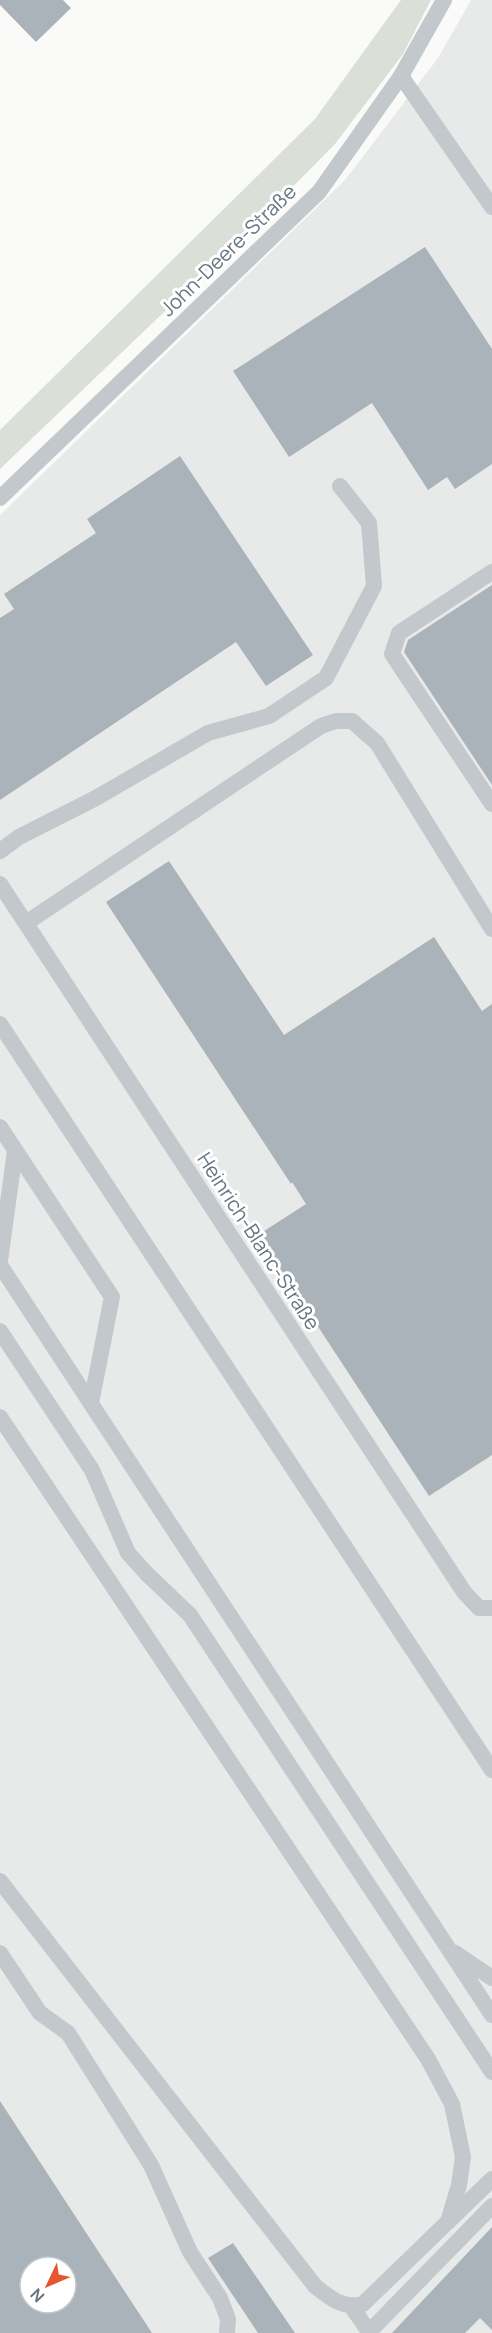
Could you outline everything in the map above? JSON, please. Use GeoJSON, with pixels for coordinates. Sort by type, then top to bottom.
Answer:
{"type":"FeatureCollection","features":[{"type":"Feature","properties":{"kind":"street","name":"John-Deere-Straße"},"geometry":{"type":"LineString","coordinates":[[0,498],[319,192],[401,76],[444,0]]}},
{"type":"Feature","properties":{"kind":"street"},"geometry":{"type":"LineString","coordinates":[[401,76],[492,207]]}},
{"type":"Feature","properties":{"kind":"street"},"geometry":{"type":"LineString","coordinates":[[0,851],[19,837],[96,798],[208,733],[269,716],[326,678],[374,586],[369,523],[340,486]]}},
{"type":"Feature","properties":{"kind":"street"},"geometry":{"type":"LineString","coordinates":[[492,572],[399,633],[392,654],[492,804]]}},
{"type":"Feature","properties":{"kind":"street"},"geometry":{"type":"LineString","coordinates":[[26,923],[321,726],[336,721],[352,721],[377,743],[492,929]]}},
{"type":"Feature","properties":{"kind":"street","name":"Heinrich-Blanc-Straße"},"geometry":{"type":"LineString","coordinates":[[0,884],[464,1592],[479,1608],[490,1612]]}},
{"type":"Feature","properties":{"kind":"street"},"geometry":{"type":"LineString","coordinates":[[0,1024],[492,1770]]}},
{"type":"Feature","properties":{"kind":"street"},"geometry":{"type":"LineString","coordinates":[[0,1127],[112,1297],[91,1403]]}},
{"type":"Feature","properties":{"kind":"street"},"geometry":{"type":"LineString","coordinates":[[0,1261],[15,1151]]}},
{"type":"Feature","properties":{"kind":"street"},"geometry":{"type":"LineString","coordinates":[[0,1265],[492,2015]]}},
{"type":"Feature","properties":{"kind":"street"},"geometry":{"type":"LineString","coordinates":[[0,1331],[92,1470],[128,1553],[190,1615],[492,2072]]}},
{"type":"Feature","properties":{"kind":"street"},"geometry":{"type":"LineString","coordinates":[[0,1417],[428,2059],[452,2104],[463,2157],[459,2186],[448,2222]]}},
{"type":"Feature","properties":{"kind":"street"},"geometry":{"type":"LineString","coordinates":[[0,1881],[315,2286],[331,2299],[352,2307],[363,2304],[492,2179]]}},
{"type":"Feature","properties":{"kind":"street"},"geometry":{"type":"LineString","coordinates":[[449,1948],[492,1978]]}},
{"type":"Feature","properties":{"kind":"street"},"geometry":{"type":"LineString","coordinates":[[0,1953],[40,2013],[68,2033],[151,2165],[190,2252],[220,2298],[228,2319],[227,2333]]}},
{"type":"Feature","properties":{"kind":"street"},"geometry":{"type":"LineString","coordinates":[[352,2307],[368,2333],[492,2206]]}},
{"type":"Feature","properties":{"kind":"shaded area"},"geometry":{"type":"Polygon","coordinates":[[[401,0],[431,0],[403,54],[335,144],[256,224],[0,469],[0,430],[315,119],[401,0]]]}},
{"type":"Feature","properties":{"kind":"shaded area"},"geometry":{"type":"Polygon","coordinates":[[[471,0],[492,0],[492,2333],[0,2333],[0,515],[345,180],[438,58],[471,0]]]}},
{"type":"Feature","properties":{"kind":"building"},"geometry":{"type":"Polygon","coordinates":[[[0,0],[63,0],[71,8],[36,42],[0,5],[0,0]]]}},
{"type":"Feature","properties":{"kind":"building"},"geometry":{"type":"Polygon","coordinates":[[[425,247],[492,349],[492,464],[455,489],[447,477],[428,490],[372,403],[289,457],[233,371],[425,247]]]}},
{"type":"Feature","properties":{"kind":"building"},"geometry":{"type":"Polygon","coordinates":[[[180,456],[313,655],[266,686],[236,642],[0,800],[0,618],[14,609],[4,594],[96,533],[87,519],[180,456]]]}},
{"type":"Feature","properties":{"kind":"building"},"geometry":{"type":"Polygon","coordinates":[[[492,585],[492,785],[404,652],[408,640],[492,585]]]}},
{"type":"Feature","properties":{"kind":"building"},"geometry":{"type":"Polygon","coordinates":[[[169,861],[284,1035],[434,937],[482,1011],[492,1004],[492,1455],[429,1496],[258,1235],[306,1204],[106,902],[169,861]]]}},
{"type":"Feature","properties":{"kind":"building"},"geometry":{"type":"Polygon","coordinates":[[[0,2101],[152,2333],[0,2333],[0,2101]]]}},
{"type":"Feature","properties":{"kind":"building"},"geometry":{"type":"Polygon","coordinates":[[[492,2227],[492,2330],[480,2318],[465,2333],[392,2333],[492,2227]]]}},
{"type":"Feature","properties":{"kind":"building"},"geometry":{"type":"Polygon","coordinates":[[[233,2243],[295,2333],[258,2333],[208,2258],[233,2243]]]}}]}
